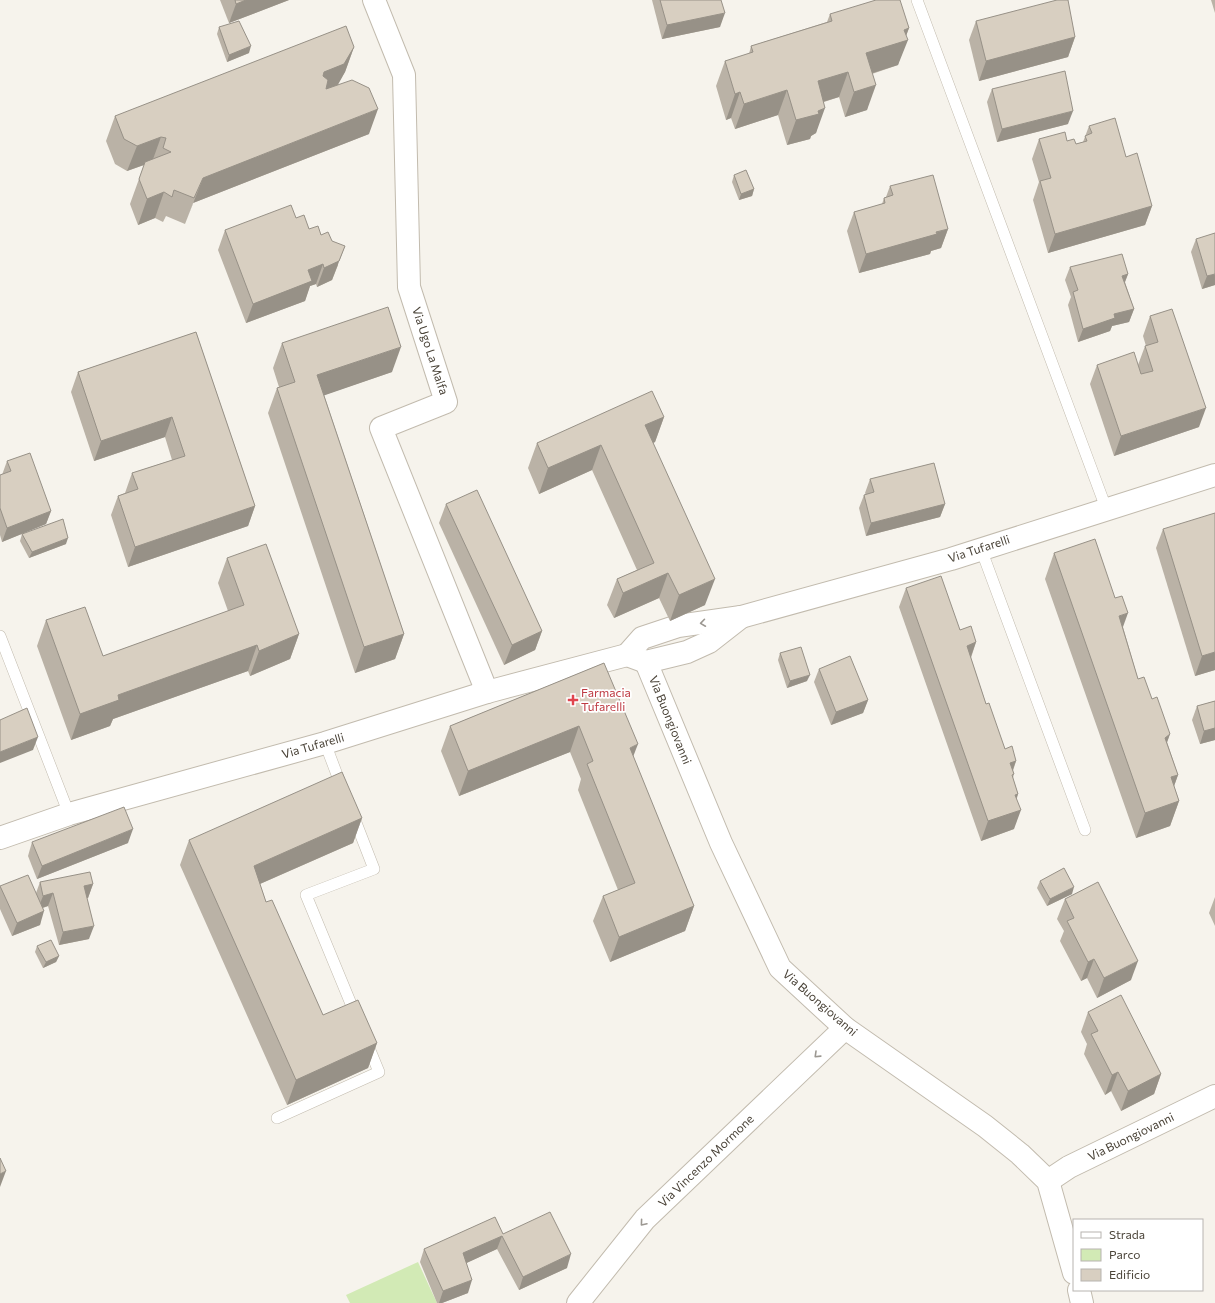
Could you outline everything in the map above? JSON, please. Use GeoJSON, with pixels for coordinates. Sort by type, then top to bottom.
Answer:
{"type":"FeatureCollection","features":[{"type":"Feature","properties":{"kind":"street","name":"Via Ugo La Malfa"},"geometry":{"type":"LineString","coordinates":[[374,0],[404,75],[409,287],[446,402],[380,428],[487,692]]}},
{"type":"Feature","properties":{"kind":"street","name":"Via Tufarelli"},"geometry":{"type":"LineString","coordinates":[[0,838],[70,814],[325,743],[487,692],[637,659],[687,652],[709,642],[742,617],[981,549],[1106,508],[1215,475]]}},
{"type":"Feature","properties":{"kind":"street","name":"Via Buongiovanni"},"geometry":{"type":"LineString","coordinates":[[637,659],[780,968],[845,1028],[985,1126],[1020,1154],[1048,1181],[1069,1167],[1215,1096]]}},
{"type":"Feature","properties":{"kind":"street","name":"Via Vincenzo Mormone"},"geometry":{"type":"LineString","coordinates":[[578,1303],[645,1219],[845,1028]]}},
{"type":"Feature","properties":{"kind":"street"},"geometry":{"type":"LineString","coordinates":[[1048,1181],[1073,1269]]}},
{"type":"Feature","properties":{"kind":"street"},"geometry":{"type":"LineString","coordinates":[[1079,1291],[1082,1303]]}},
{"type":"Feature","properties":{"kind":"lane"},"geometry":{"type":"LineString","coordinates":[[917,0],[1106,508]]}},
{"type":"Feature","properties":{"kind":"lane"},"geometry":{"type":"LineString","coordinates":[[981,549],[1084,830]]}},
{"type":"Feature","properties":{"kind":"lane"},"geometry":{"type":"LineString","coordinates":[[0,636],[70,814]]}},
{"type":"Feature","properties":{"kind":"lane"},"geometry":{"type":"LineString","coordinates":[[277,1118],[379,1072],[306,895],[374,870],[325,743]]}},
{"type":"Feature","properties":{"kind":"green space"},"geometry":{"type":"Polygon","coordinates":[[[418,1262],[437,1303],[350,1303],[346,1295],[418,1262]]]}},
{"type":"Feature","properties":{"kind":"building"},"geometry":{"type":"Polygon","coordinates":[[[235,0],[246,0],[236,4],[235,0]]]}},
{"type":"Feature","properties":{"kind":"building"},"geometry":{"type":"Polygon","coordinates":[[[660,0],[721,0],[725,13],[667,25],[660,0]]]}},
{"type":"Feature","properties":{"kind":"building"},"geometry":{"type":"Polygon","coordinates":[[[876,0],[900,0],[909,28],[904,30],[908,40],[866,53],[876,85],[854,92],[848,72],[818,81],[825,108],[818,111],[819,114],[796,120],[787,90],[744,104],[740,92],[735,94],[725,61],[753,52],[751,46],[832,21],[830,14],[876,0]]]}},
{"type":"Feature","properties":{"kind":"building"},"geometry":{"type":"Polygon","coordinates":[[[1057,0],[1068,0],[1075,37],[986,61],[976,21],[1057,0]]]}},
{"type":"Feature","properties":{"kind":"building"},"geometry":{"type":"Polygon","coordinates":[[[239,21],[251,46],[229,55],[219,27],[239,21]]]}},
{"type":"Feature","properties":{"kind":"building"},"geometry":{"type":"Polygon","coordinates":[[[346,26],[354,47],[344,64],[324,72],[323,76],[328,80],[326,89],[352,80],[369,88],[378,109],[203,178],[194,198],[174,190],[172,197],[164,192],[147,199],[139,179],[145,162],[171,152],[163,148],[166,138],[161,137],[137,146],[124,139],[115,116],[346,26]]]}},
{"type":"Feature","properties":{"kind":"building"},"geometry":{"type":"Polygon","coordinates":[[[1065,71],[1073,111],[1002,129],[992,89],[1065,71]]]}},
{"type":"Feature","properties":{"kind":"building"},"geometry":{"type":"Polygon","coordinates":[[[1115,118],[1126,157],[1137,153],[1152,206],[1055,234],[1040,181],[1051,178],[1039,139],[1065,132],[1067,141],[1074,139],[1076,144],[1087,141],[1085,136],[1092,133],[1089,126],[1115,118]]]}},
{"type":"Feature","properties":{"kind":"building"},"geometry":{"type":"Polygon","coordinates":[[[746,170],[754,189],[741,194],[734,175],[746,170]]]}},
{"type":"Feature","properties":{"kind":"building"},"geometry":{"type":"Polygon","coordinates":[[[933,175],[948,229],[936,232],[937,234],[866,254],[854,212],[885,203],[884,198],[893,195],[890,186],[933,175]]]}},
{"type":"Feature","properties":{"kind":"building"},"geometry":{"type":"Polygon","coordinates":[[[291,205],[296,218],[304,215],[309,229],[318,226],[321,235],[328,232],[332,241],[345,246],[339,261],[324,268],[323,264],[308,270],[312,281],[253,304],[225,230],[291,205]]]}},
{"type":"Feature","properties":{"kind":"building"},"geometry":{"type":"Polygon","coordinates":[[[1215,233],[1215,274],[1207,276],[1196,239],[1215,233]]]}},
{"type":"Feature","properties":{"kind":"building"},"geometry":{"type":"Polygon","coordinates":[[[1122,254],[1128,274],[1122,276],[1134,309],[1114,314],[1115,318],[1083,329],[1073,292],[1078,290],[1070,267],[1122,254]]]}},
{"type":"Feature","properties":{"kind":"building"},"geometry":{"type":"Polygon","coordinates":[[[388,307],[401,347],[317,375],[404,634],[364,647],[277,388],[295,382],[282,343],[388,307]]]}},
{"type":"Feature","properties":{"kind":"building"},"geometry":{"type":"Polygon","coordinates":[[[1172,309],[1206,408],[1121,436],[1097,365],[1134,352],[1141,374],[1153,371],[1145,346],[1158,342],[1150,316],[1172,309]]]}},
{"type":"Feature","properties":{"kind":"building"},"geometry":{"type":"Polygon","coordinates":[[[196,332],[255,506],[135,547],[118,496],[138,489],[132,473],[185,456],[172,417],[101,441],[78,372],[196,332]]]}},
{"type":"Feature","properties":{"kind":"building"},"geometry":{"type":"Polygon","coordinates":[[[652,391],[664,417],[645,425],[715,579],[679,595],[668,573],[623,593],[617,579],[654,563],[601,445],[548,468],[537,443],[652,391]]]}},
{"type":"Feature","properties":{"kind":"building"},"geometry":{"type":"Polygon","coordinates":[[[30,453],[51,511],[7,528],[0,508],[0,475],[11,471],[7,461],[30,453]]]}},
{"type":"Feature","properties":{"kind":"building"},"geometry":{"type":"Polygon","coordinates":[[[934,463],[945,504],[871,523],[864,495],[874,492],[870,479],[934,463]]]}},
{"type":"Feature","properties":{"kind":"building"},"geometry":{"type":"Polygon","coordinates":[[[477,490],[542,631],[512,645],[446,504],[477,490]]]}},
{"type":"Feature","properties":{"kind":"building"},"geometry":{"type":"Polygon","coordinates":[[[1215,513],[1215,652],[1202,656],[1163,529],[1215,513]]]}},
{"type":"Feature","properties":{"kind":"building"},"geometry":{"type":"Polygon","coordinates":[[[63,519],[68,538],[32,552],[22,534],[63,519]]]}},
{"type":"Feature","properties":{"kind":"building"},"geometry":{"type":"Polygon","coordinates":[[[1095,539],[1115,598],[1122,596],[1128,613],[1119,616],[1138,679],[1144,677],[1152,699],[1157,697],[1170,734],[1165,738],[1178,775],[1171,777],[1179,801],[1145,813],[1054,553],[1095,539]]]}},
{"type":"Feature","properties":{"kind":"building"},"geometry":{"type":"Polygon","coordinates":[[[266,544],[299,634],[259,651],[257,645],[118,695],[119,700],[80,714],[46,620],[85,607],[103,656],[244,605],[227,558],[266,544]]]}},
{"type":"Feature","properties":{"kind":"building"},"geometry":{"type":"Polygon","coordinates":[[[941,576],[960,630],[971,626],[976,642],[967,646],[986,704],[989,703],[1005,749],[1012,746],[1016,761],[1010,763],[1018,794],[1015,795],[1021,810],[988,821],[906,588],[941,576]]]}},
{"type":"Feature","properties":{"kind":"building"},"geometry":{"type":"Polygon","coordinates":[[[801,647],[810,675],[790,681],[780,653],[801,647]]]}},
{"type":"Feature","properties":{"kind":"building"},"geometry":{"type":"Polygon","coordinates":[[[850,656],[868,700],[836,712],[819,669],[850,656]]]}},
{"type":"Feature","properties":{"kind":"building"},"geometry":{"type":"Polygon","coordinates":[[[604,663],[638,744],[630,748],[694,906],[619,937],[603,896],[635,883],[587,764],[593,761],[579,726],[468,771],[450,726],[604,663]]]}},
{"type":"Feature","properties":{"kind":"building"},"geometry":{"type":"Polygon","coordinates":[[[1215,701],[1215,728],[1204,731],[1197,706],[1215,701]]]}},
{"type":"Feature","properties":{"kind":"building"},"geometry":{"type":"Polygon","coordinates":[[[27,708],[38,737],[0,752],[0,720],[27,708]]]}},
{"type":"Feature","properties":{"kind":"building"},"geometry":{"type":"Polygon","coordinates":[[[342,772],[362,818],[254,866],[266,902],[272,900],[323,1015],[358,1000],[377,1043],[296,1080],[189,840],[342,772]]]}},
{"type":"Feature","properties":{"kind":"building"},"geometry":{"type":"Polygon","coordinates":[[[124,807],[133,829],[42,866],[32,842],[124,807]]]}},
{"type":"Feature","properties":{"kind":"building"},"geometry":{"type":"Polygon","coordinates":[[[1064,868],[1074,887],[1050,899],[1040,881],[1064,868]]]}},
{"type":"Feature","properties":{"kind":"building"},"geometry":{"type":"Polygon","coordinates":[[[90,872],[93,884],[84,886],[94,926],[63,932],[53,893],[43,896],[40,882],[90,872]]]}},
{"type":"Feature","properties":{"kind":"building"},"geometry":{"type":"Polygon","coordinates":[[[28,875],[44,911],[17,923],[0,886],[28,875]]]}},
{"type":"Feature","properties":{"kind":"building"},"geometry":{"type":"Polygon","coordinates":[[[1098,882],[1138,961],[1104,978],[1094,959],[1088,962],[1067,921],[1074,918],[1065,899],[1098,882]]]}},
{"type":"Feature","properties":{"kind":"building"},"geometry":{"type":"Polygon","coordinates":[[[51,940],[59,956],[46,962],[37,946],[51,940]]]}},
{"type":"Feature","properties":{"kind":"building"},"geometry":{"type":"Polygon","coordinates":[[[1121,995],[1161,1074],[1128,1091],[1118,1072],[1112,1075],[1091,1034],[1098,1031],[1088,1012],[1121,995]]]}},
{"type":"Feature","properties":{"kind":"building"},"geometry":{"type":"Polygon","coordinates":[[[0,1158],[6,1171],[0,1174],[0,1158]]]}},
{"type":"Feature","properties":{"kind":"building"},"geometry":{"type":"Polygon","coordinates":[[[550,1212],[571,1254],[523,1277],[502,1236],[463,1253],[472,1280],[443,1291],[424,1249],[495,1217],[503,1234],[550,1212]]]}},
{"type":"Feature","properties":{"kind":"place","name":"Farmacia Tufarelli"},"geometry":{"type":"Point","coordinates":[573,700]}}]}
